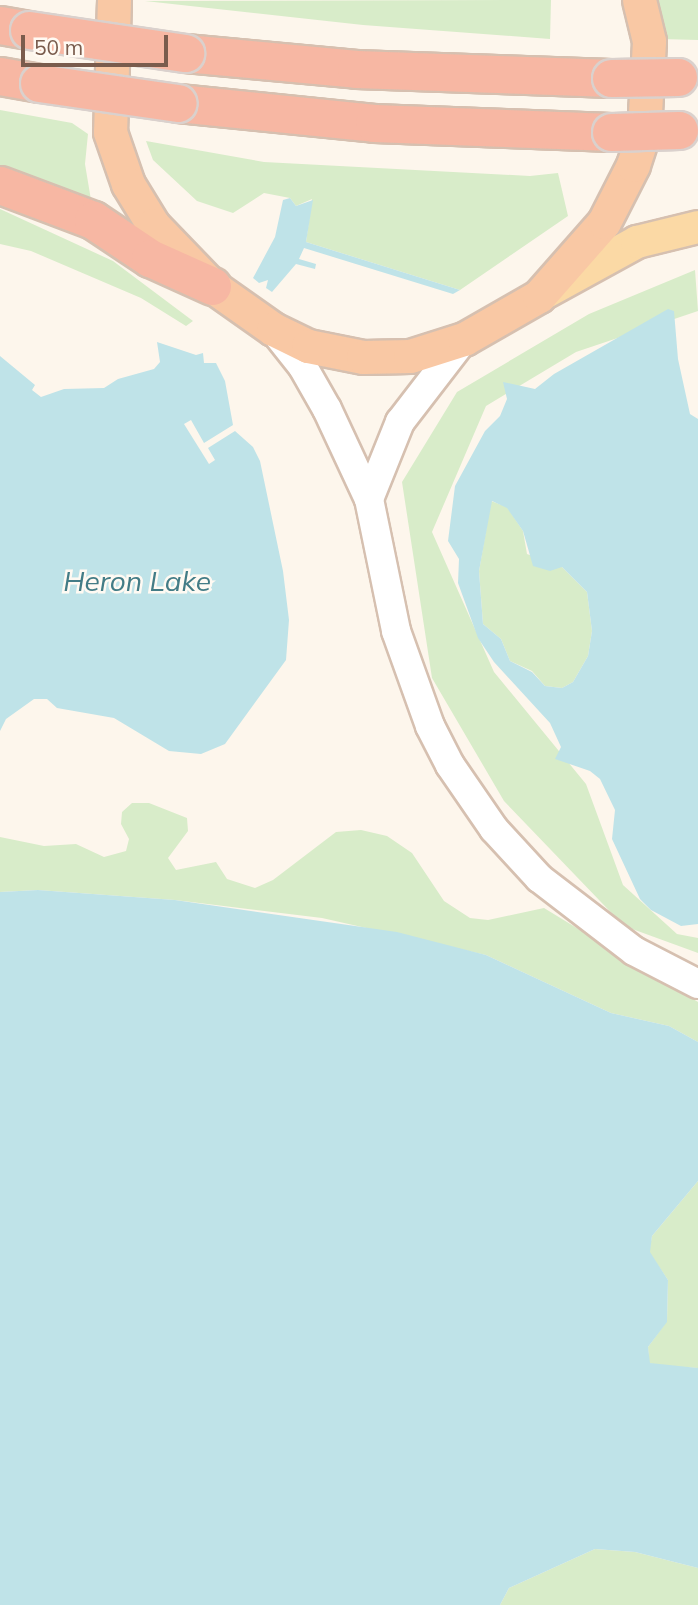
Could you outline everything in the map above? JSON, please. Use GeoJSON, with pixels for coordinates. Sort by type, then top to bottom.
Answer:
{"type":"FeatureCollection","features":[{"type":"Feature","properties":{"kind":"highway"},"geometry":{"type":"LineString","coordinates":[[114,0],[110,132],[119,165],[153,225],[212,286],[273,329],[308,346],[363,357],[410,356],[464,339],[539,296],[604,222],[633,165],[644,131],[649,41],[639,0]]}},
{"type":"Feature","properties":{"kind":"highway"},"geometry":{"type":"LineString","coordinates":[[14,27],[185,53],[356,69],[611,78],[688,77]]}},
{"type":"Feature","properties":{"kind":"highway"},"geometry":{"type":"LineString","coordinates":[[0,76],[178,103],[374,122],[611,132],[688,130]]}},
{"type":"Feature","properties":{"kind":"highway"},"geometry":{"type":"LineString","coordinates":[[0,185],[93,220],[150,258],[212,286]]}},
{"type":"Feature","properties":{"kind":"main road"},"geometry":{"type":"LineString","coordinates":[[539,296],[637,242],[698,227]]}},
{"type":"Feature","properties":{"kind":"main road"},"geometry":{"type":"LineString","coordinates":[[273,329],[303,367],[327,409],[369,499],[396,631],[430,726],[473,800],[539,878],[573,906],[634,951],[698,984]]}},
{"type":"Feature","properties":{"kind":"main road"},"geometry":{"type":"LineString","coordinates":[[369,499],[400,422],[464,339]]}},
{"type":"Feature","properties":{"kind":"green space"},"geometry":{"type":"Polygon","coordinates":[[[551,0],[550,39],[363,25],[145,1],[551,0]]]}},
{"type":"Feature","properties":{"kind":"green space"},"geometry":{"type":"Polygon","coordinates":[[[655,0],[698,0],[698,40],[661,39],[655,0]]]}},
{"type":"Feature","properties":{"kind":"green space"},"geometry":{"type":"Polygon","coordinates":[[[0,110],[72,123],[88,134],[85,164],[91,200],[0,170],[0,110]]]}},
{"type":"Feature","properties":{"kind":"green space"},"geometry":{"type":"Polygon","coordinates":[[[146,141],[264,162],[530,176],[558,173],[568,216],[460,290],[306,242],[312,199],[296,206],[290,198],[264,193],[233,213],[197,201],[153,160],[146,141]]]}},
{"type":"Feature","properties":{"kind":"green space"},"geometry":{"type":"Polygon","coordinates":[[[0,209],[113,261],[193,321],[186,326],[141,298],[31,251],[0,244],[0,209]]]}},
{"type":"Feature","properties":{"kind":"green space"},"geometry":{"type":"Polygon","coordinates":[[[695,270],[698,311],[576,352],[486,406],[432,532],[494,672],[586,784],[623,885],[677,934],[698,938],[698,953],[624,926],[504,801],[432,678],[402,482],[457,392],[589,314],[695,270]]]}},
{"type":"Feature","properties":{"kind":"green space"},"geometry":{"type":"Polygon","coordinates":[[[491,501],[507,507],[523,531],[527,554],[562,567],[587,592],[592,631],[588,656],[573,682],[562,688],[545,686],[532,671],[510,661],[501,639],[483,624],[479,571],[491,501]]]}},
{"type":"Feature","properties":{"kind":"green space"},"geometry":{"type":"Polygon","coordinates":[[[132,803],[149,803],[187,818],[188,831],[168,858],[176,870],[216,862],[227,879],[255,888],[273,880],[336,832],[361,830],[387,836],[412,853],[444,901],[470,918],[488,920],[544,908],[698,1002],[698,1042],[669,1026],[611,1013],[486,955],[322,918],[175,900],[38,890],[0,892],[0,837],[44,846],[76,844],[104,857],[126,851],[129,839],[121,824],[122,812],[132,803]]]}},
{"type":"Feature","properties":{"kind":"green space"},"geometry":{"type":"Polygon","coordinates":[[[698,1181],[698,1368],[661,1366],[649,1363],[648,1347],[667,1321],[668,1280],[649,1252],[652,1236],[698,1181]]]}},
{"type":"Feature","properties":{"kind":"green space"},"geometry":{"type":"Polygon","coordinates":[[[595,1549],[635,1552],[698,1568],[698,1605],[500,1605],[509,1588],[595,1549]]]}},
{"type":"Feature","properties":{"kind":"water"},"geometry":{"type":"Polygon","coordinates":[[[290,198],[296,206],[313,200],[306,242],[460,290],[453,294],[304,248],[299,259],[316,264],[315,269],[296,264],[272,292],[266,288],[268,280],[259,283],[253,278],[275,237],[283,200],[290,198]]]}},
{"type":"Feature","properties":{"kind":"water"},"geometry":{"type":"Polygon","coordinates":[[[668,309],[674,311],[678,359],[690,414],[698,419],[698,924],[681,926],[651,910],[640,899],[612,839],[615,810],[600,779],[590,771],[555,759],[561,747],[550,723],[494,662],[478,638],[458,583],[459,559],[448,541],[455,486],[485,431],[500,416],[507,399],[503,382],[535,389],[554,374],[668,309]],[[492,501],[479,571],[483,624],[501,639],[510,661],[532,672],[545,686],[562,688],[573,682],[588,656],[592,631],[587,592],[562,567],[550,571],[533,566],[523,531],[507,508],[492,501]]]}},
{"type":"Feature","properties":{"kind":"water","name":"Heron Lake"},"geometry":{"type":"Polygon","coordinates":[[[157,342],[196,355],[203,353],[204,363],[216,363],[225,381],[233,425],[204,443],[191,420],[184,424],[209,464],[215,460],[208,448],[235,431],[253,447],[260,461],[283,571],[289,620],[286,660],[225,744],[201,754],[169,751],[114,718],[57,708],[47,699],[34,699],[6,719],[0,731],[0,356],[35,385],[32,390],[41,397],[64,389],[104,388],[118,379],[154,369],[160,362],[157,342]]]}},
{"type":"Feature","properties":{"kind":"water"},"geometry":{"type":"Polygon","coordinates":[[[38,890],[175,900],[397,932],[486,955],[611,1013],[669,1026],[698,1042],[698,1181],[652,1236],[650,1252],[668,1280],[667,1322],[648,1347],[650,1363],[698,1368],[698,1568],[635,1552],[595,1549],[509,1588],[500,1605],[0,1605],[0,892],[38,890]]]}}]}
